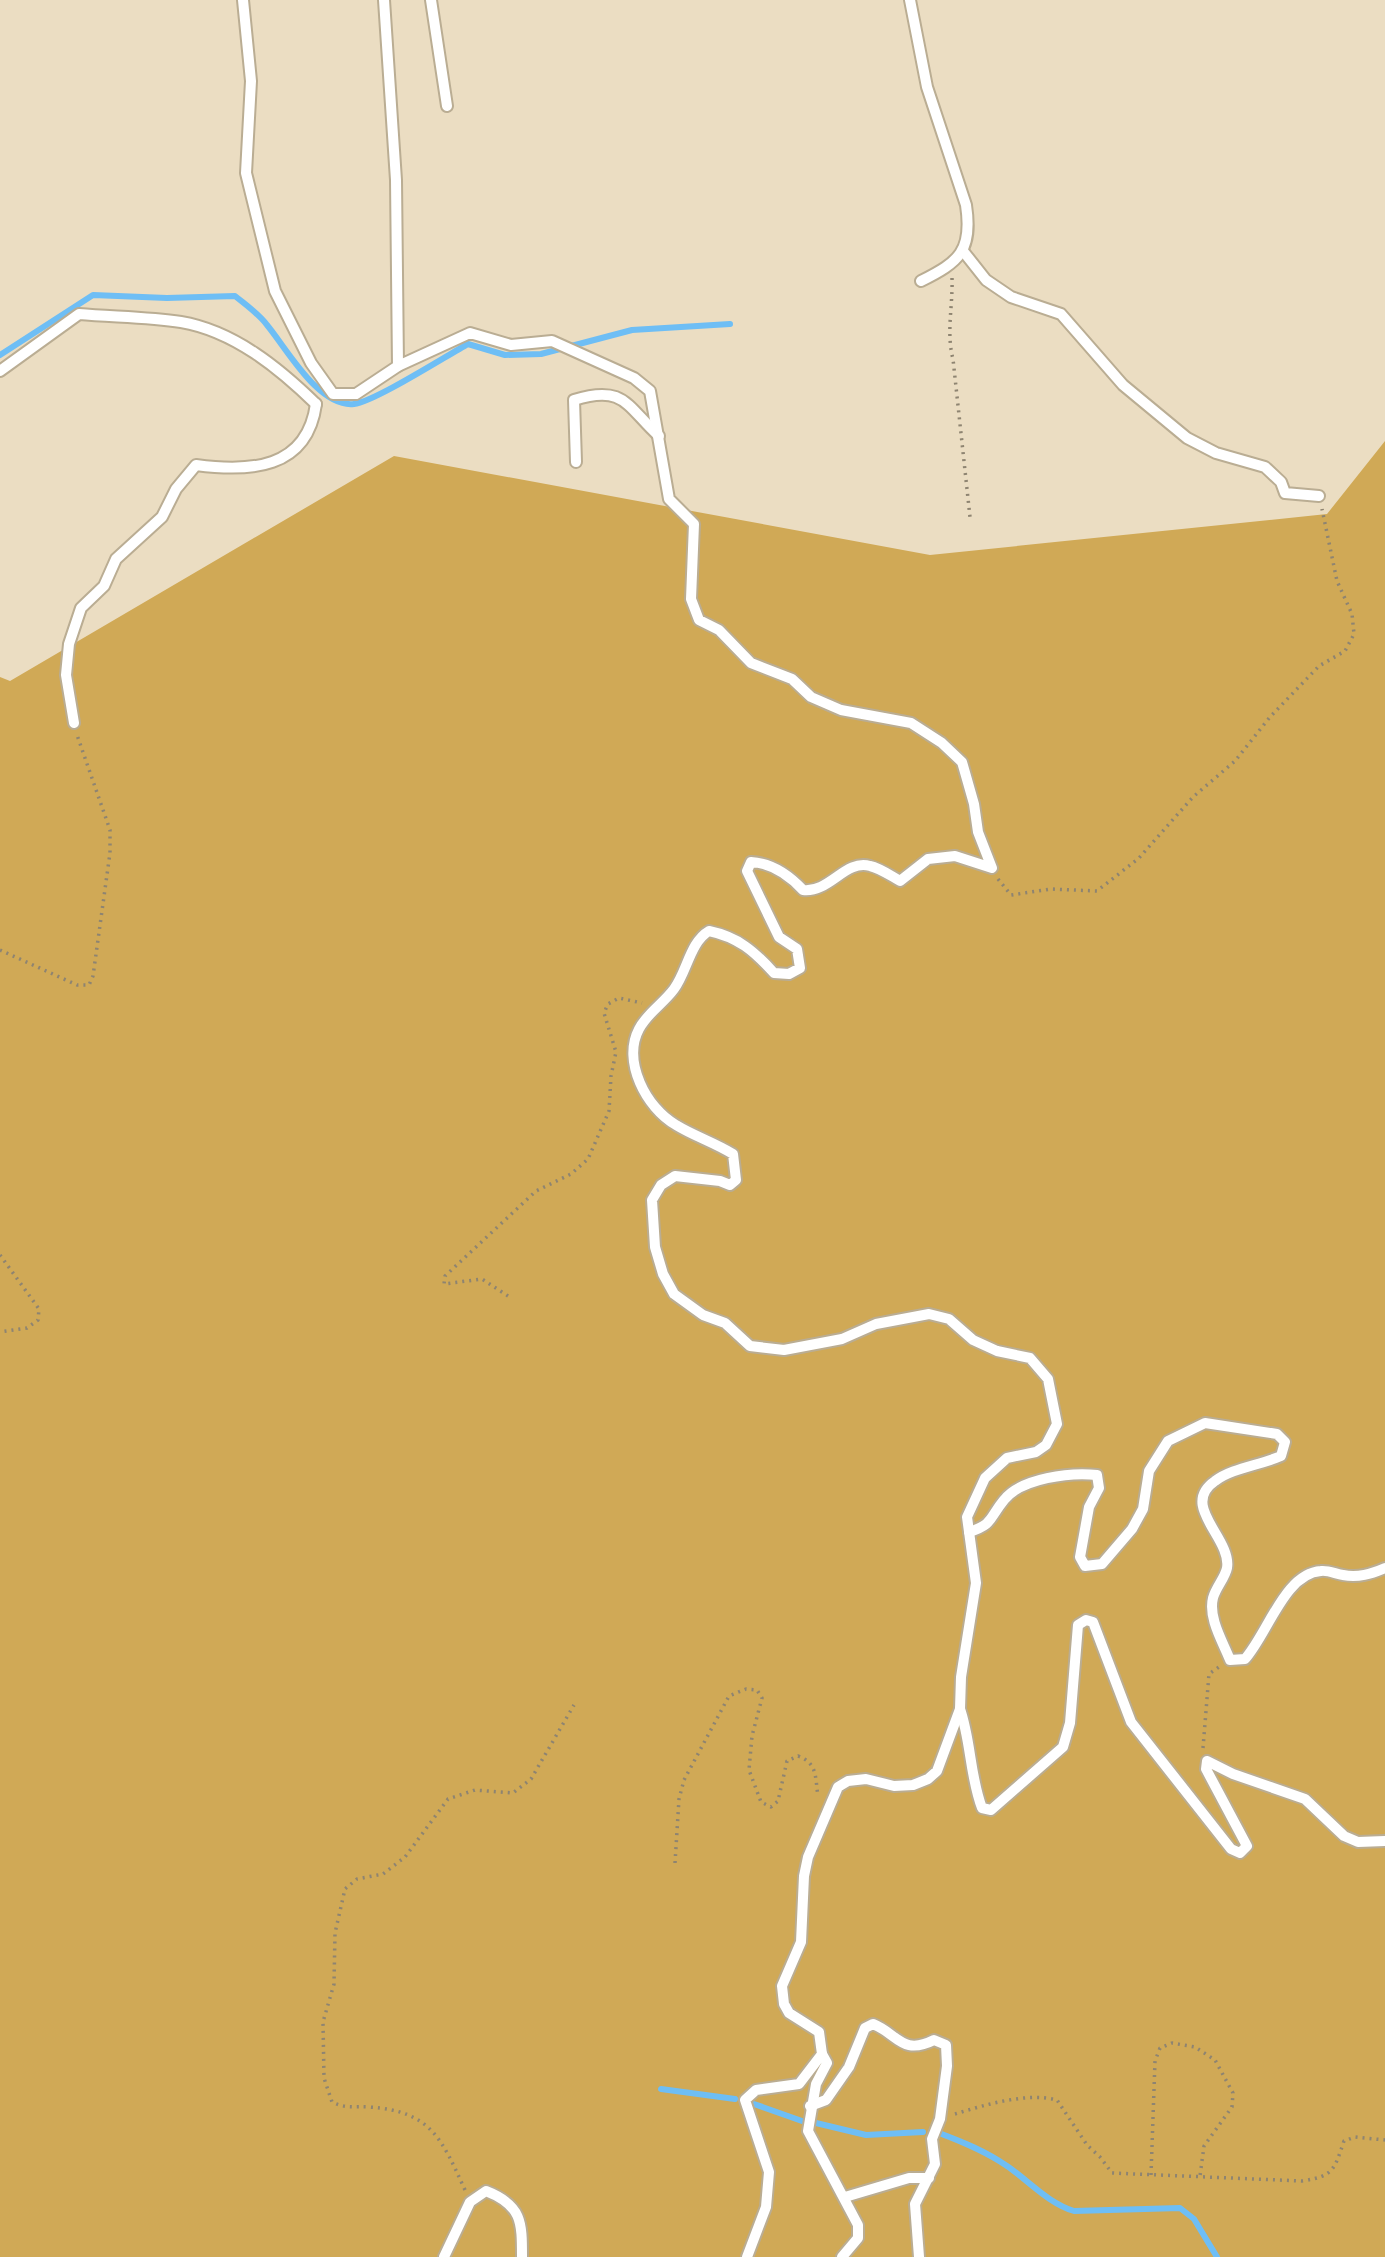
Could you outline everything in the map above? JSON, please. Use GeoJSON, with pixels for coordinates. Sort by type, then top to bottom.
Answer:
{"type":"FeatureCollection","features":[{"type":"Feature","properties":{"kind":"lane"},"geometry":{"type":"LineString","coordinates":[[243,0],[251,81],[246,173],[275,291],[311,363],[333,394]]}},
{"type":"Feature","properties":{"kind":"lane"},"geometry":{"type":"LineString","coordinates":[[384,0],[396,180],[398,366]]}},
{"type":"Feature","properties":{"kind":"lane"},"geometry":{"type":"LineString","coordinates":[[431,0],[447,106]]}},
{"type":"Feature","properties":{"kind":"lane"},"geometry":{"type":"LineString","coordinates":[[910,0],[928,87],[966,205],[969,225],[963,251],[952,265],[921,281]]}},
{"type":"Feature","properties":{"kind":"lane"},"geometry":{"type":"LineString","coordinates":[[963,251],[986,280],[1011,297],[1061,314],[1123,385],[1187,438],[1216,453],[1265,467],[1281,482],[1284,493],[1319,496]]}},
{"type":"Feature","properties":{"kind":"lane"},"geometry":{"type":"LineString","coordinates":[[0,371],[79,314],[182,322],[215,332],[248,348],[286,374],[316,404]]}},
{"type":"Feature","properties":{"kind":"lane"},"geometry":{"type":"LineString","coordinates":[[316,404],[333,394],[356,394],[398,366],[470,333],[511,345],[552,341],[634,378],[650,391],[669,499],[694,524],[691,599],[699,620],[719,630],[751,663],[792,679],[811,696],[841,710],[911,723],[942,743],[962,762],[974,804],[978,832],[992,869]]}},
{"type":"Feature","properties":{"kind":"lane"},"geometry":{"type":"LineString","coordinates":[[576,462],[574,401],[590,395],[617,398],[631,404],[640,419],[659,436]]}},
{"type":"Feature","properties":{"kind":"lane"},"geometry":{"type":"LineString","coordinates":[[74,723],[66,675],[69,644],[81,608],[104,586],[116,559],[162,517],[176,489],[196,465],[234,470],[264,467],[289,452],[305,436],[314,421],[316,404]]}},
{"type":"Feature","properties":{"kind":"lane"},"geometry":{"type":"LineString","coordinates":[[842,2257],[858,2238],[858,2225],[808,2131],[810,2106],[816,2084],[827,2063],[821,2054],[819,2032],[789,2012],[784,2004],[782,1986],[802,1942],[804,1876],[808,1857],[838,1787],[848,1781],[866,1779],[894,1786],[913,1785],[928,1779],[937,1771],[960,1709],[961,1677],[976,1583],[967,1517],[985,1478],[1007,1458],[1036,1452],[1052,1438],[1057,1424],[1048,1379],[1030,1358],[998,1351],[973,1340],[949,1320],[929,1314],[876,1324],[814,1347],[784,1350],[750,1346],[725,1323],[703,1315],[674,1294],[663,1274],[655,1247],[652,1200],[661,1185],[675,1176],[720,1181],[730,1185],[736,1181],[733,1154],[706,1137],[675,1125],[658,1110],[637,1076],[631,1056],[638,1030],[654,1006],[668,997],[679,982],[701,936],[709,931],[731,936],[753,950],[774,973],[789,974],[800,968],[797,949],[779,937],[747,872],[751,862],[765,862],[792,879],[803,890],[815,891],[855,865],[870,866],[901,881],[928,859],[956,856],[992,869]]}},
{"type":"Feature","properties":{"kind":"lane"},"geometry":{"type":"LineString","coordinates":[[969,1532],[988,1526],[1004,1499],[1019,1486],[1083,1473],[1097,1475],[1098,1488],[1089,1507],[1080,1557],[1085,1566],[1102,1564],[1132,1529],[1143,1509],[1149,1471],[1168,1441],[1205,1423],[1277,1434],[1285,1442],[1281,1456],[1217,1479],[1206,1489],[1202,1502],[1205,1518],[1225,1549],[1227,1569],[1213,1598],[1214,1619],[1230,1660],[1245,1659],[1259,1643],[1290,1588],[1305,1574],[1324,1570],[1346,1576],[1370,1575],[1385,1568]]}},
{"type":"Feature","properties":{"kind":"lane"},"geometry":{"type":"LineString","coordinates":[[960,1709],[968,1732],[976,1793],[982,1808],[991,1810],[1063,1747],[1070,1723],[1078,1625],[1086,1620],[1093,1622],[1131,1722],[1231,1849],[1240,1853],[1247,1846],[1206,1769],[1207,1761],[1233,1774],[1305,1799],[1344,1836],[1358,1842],[1385,1842]]}},
{"type":"Feature","properties":{"kind":"lane"},"geometry":{"type":"LineString","coordinates":[[810,2106],[826,2100],[849,2067],[866,2028],[873,2024],[902,2044],[921,2046],[934,2040],[946,2045],[947,2066],[940,2119],[932,2139],[935,2164],[915,2204],[919,2257]]}},
{"type":"Feature","properties":{"kind":"lane"},"geometry":{"type":"LineString","coordinates":[[747,2257],[766,2207],[769,2172],[745,2100],[756,2090],[799,2084],[821,2054]]}},
{"type":"Feature","properties":{"kind":"lane"},"geometry":{"type":"LineString","coordinates":[[845,2197],[909,2178],[929,2178]]}},
{"type":"Feature","properties":{"kind":"lane"},"geometry":{"type":"LineString","coordinates":[[444,2257],[470,2202],[486,2191],[506,2199],[522,2222],[522,2257]]}},
{"type":"Feature","properties":{"kind":"path"},"geometry":{"type":"LineString","coordinates":[[952,265],[953,306],[948,339],[953,359],[970,517]]}},
{"type":"Feature","properties":{"kind":"path"},"geometry":{"type":"LineString","coordinates":[[992,869],[1011,895],[1051,889],[1097,891],[1139,858],[1193,797],[1236,761],[1270,717],[1320,666],[1345,651],[1354,634],[1352,614],[1337,581],[1319,496]]}},
{"type":"Feature","properties":{"kind":"path"},"geometry":{"type":"LineString","coordinates":[[0,950],[77,985],[89,985],[93,976],[110,853],[110,830],[97,788],[81,754],[74,723]]}},
{"type":"Feature","properties":{"kind":"path"},"geometry":{"type":"LineString","coordinates":[[508,1296],[482,1279],[444,1284],[445,1276],[536,1191],[571,1174],[588,1159],[609,1111],[611,1076],[617,1052],[604,1013],[608,1004],[619,998],[654,1006]]}},
{"type":"Feature","properties":{"kind":"path"},"geometry":{"type":"LineString","coordinates":[[0,1255],[39,1309],[38,1320],[27,1328],[0,1332]]}},
{"type":"Feature","properties":{"kind":"path"},"geometry":{"type":"LineString","coordinates":[[1207,1761],[1203,1750],[1209,1674],[1230,1660]]}},
{"type":"Feature","properties":{"kind":"path"},"geometry":{"type":"LineString","coordinates":[[675,1863],[679,1799],[684,1780],[729,1696],[746,1689],[757,1690],[762,1698],[752,1736],[749,1770],[761,1802],[771,1807],[778,1801],[787,1761],[798,1756],[806,1759],[815,1769],[817,1793],[825,1821]]}},
{"type":"Feature","properties":{"kind":"path"},"geometry":{"type":"LineString","coordinates":[[470,2202],[445,2147],[432,2128],[410,2115],[369,2107],[345,2108],[332,2102],[324,2078],[323,2022],[334,1984],[335,1933],[345,1889],[357,1878],[383,1874],[405,1857],[448,1799],[475,1790],[513,1793],[531,1779],[574,1705]]}},
{"type":"Feature","properties":{"kind":"path"},"geometry":{"type":"LineString","coordinates":[[1151,2175],[1155,2061],[1160,2048],[1172,2043],[1195,2047],[1215,2060],[1233,2093],[1232,2107],[1204,2146],[1199,2176]]}},
{"type":"Feature","properties":{"kind":"path"},"geometry":{"type":"LineString","coordinates":[[940,2119],[980,2106],[1042,2096],[1056,2100],[1087,2145],[1101,2157],[1112,2174],[1302,2181],[1321,2178],[1334,2170],[1344,2141],[1355,2137],[1385,2140]]}},
{"type":"Feature","properties":{"kind":"shaded area"},"geometry":{"type":"Polygon","coordinates":[[[1385,441],[1385,2257],[0,2257],[0,677],[10,681],[394,456],[930,555],[1327,514],[1385,441]]]}},
{"type":"Feature","properties":{"kind":"waterway"},"geometry":{"type":"LineString","coordinates":[[0,355],[93,295],[167,298],[235,296],[264,321],[316,387],[341,403],[354,404],[393,387],[468,344],[505,355],[541,354],[632,330],[730,324]]}},
{"type":"Feature","properties":{"kind":"waterway"},"geometry":{"type":"LineString","coordinates":[[661,2089],[735,2099]]}},
{"type":"Feature","properties":{"kind":"waterway"},"geometry":{"type":"LineString","coordinates":[[754,2104],[802,2121]]}},
{"type":"Feature","properties":{"kind":"waterway"},"geometry":{"type":"LineString","coordinates":[[816,2123],[866,2135],[923,2132]]}},
{"type":"Feature","properties":{"kind":"waterway"},"geometry":{"type":"LineString","coordinates":[[939,2133],[990,2156],[1047,2197],[1074,2211],[1180,2208],[1194,2219],[1217,2257]]}}]}
